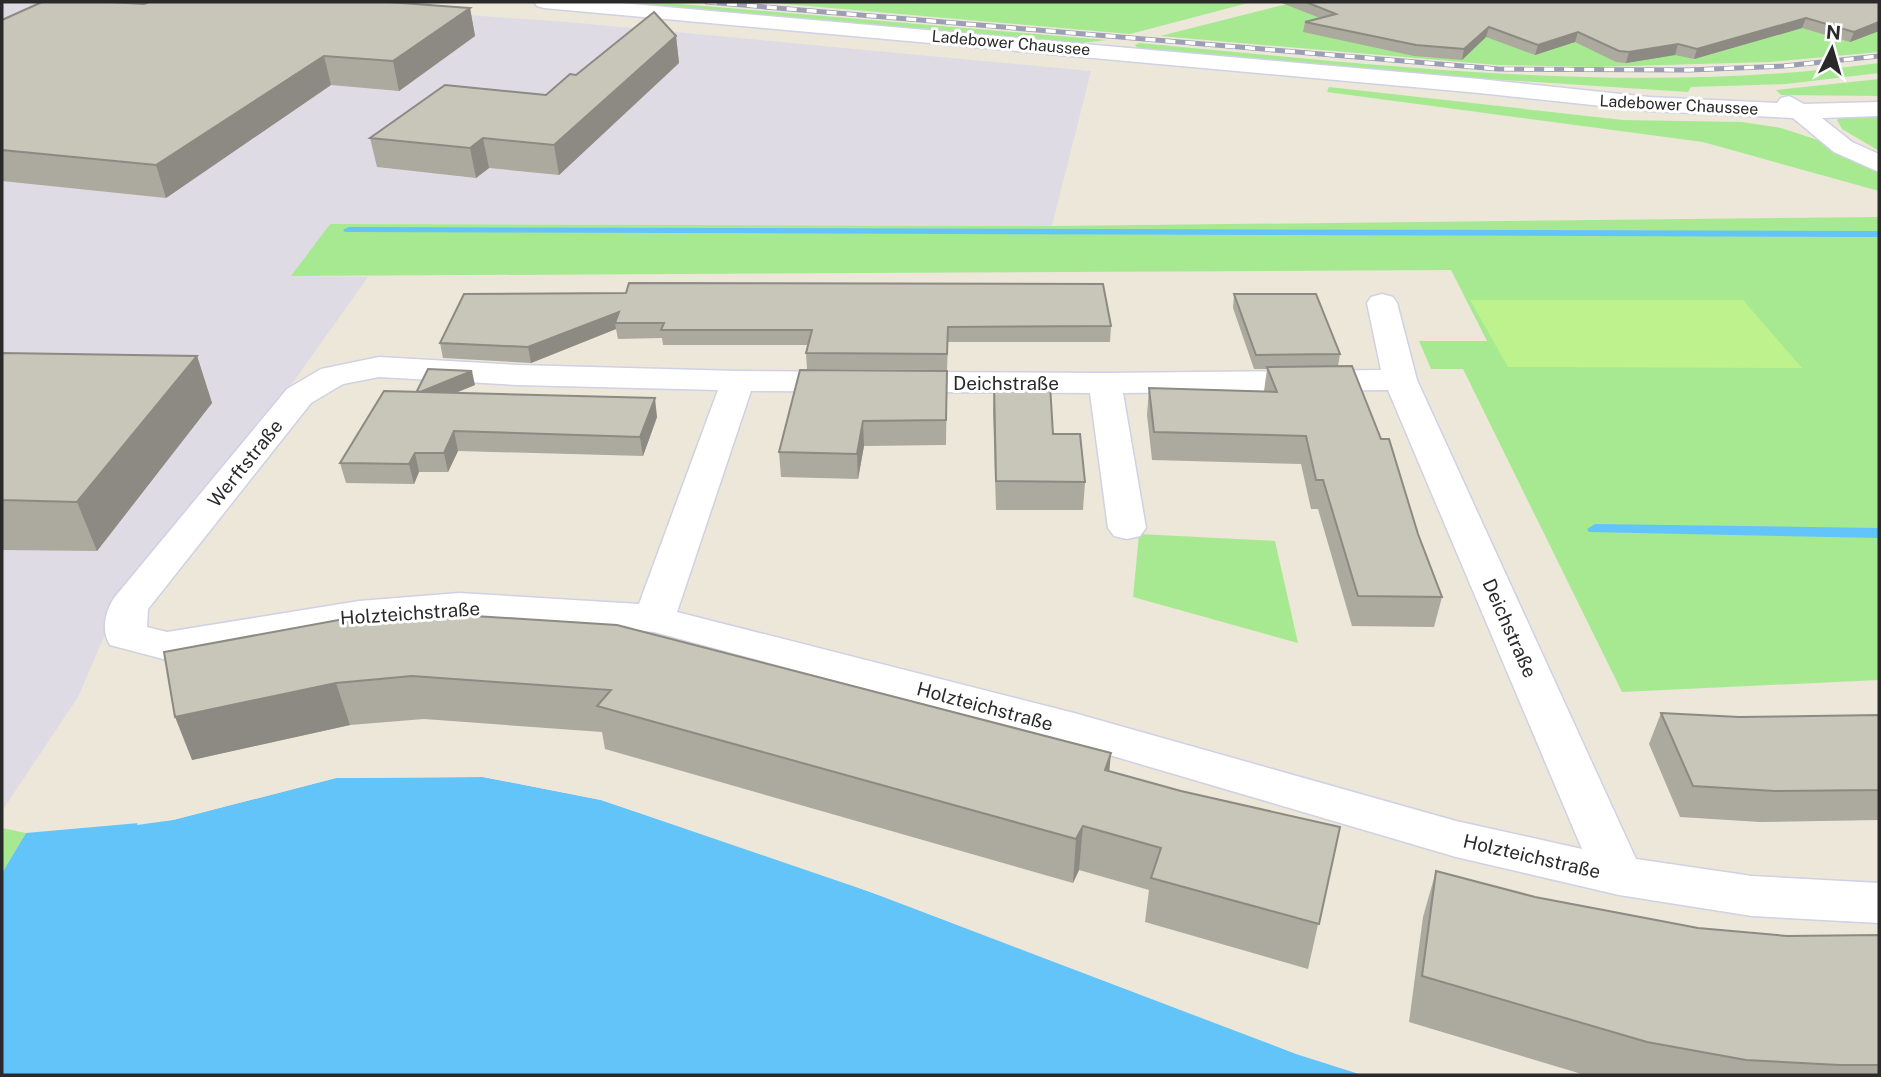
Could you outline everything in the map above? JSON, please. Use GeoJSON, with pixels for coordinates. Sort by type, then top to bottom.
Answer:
{"type":"FeatureCollection","features":[{"type":"Feature","properties":{"kind":"street","name":"Ladebower Chaussee"},"geometry":{"type":"LineString","coordinates":[[544,2],[1479,86],[1649,104],[1879,109]]}},
{"type":"Feature","properties":{"kind":"street","name":"Ladebower Chaussee"},"geometry":{"type":"LineString","coordinates":[[1792,106],[1879,102]]}},
{"type":"Feature","properties":{"kind":"street"},"geometry":{"type":"LineString","coordinates":[[1792,106],[1843,147],[1879,164]]}},
{"type":"Feature","properties":{"kind":"street","name":"Deichstraße"},"geometry":{"type":"LineString","coordinates":[[1382,303],[1400,380],[1619,876]]}},
{"type":"Feature","properties":{"kind":"street","name":"Deichstraße"},"geometry":{"type":"LineString","coordinates":[[379,367],[517,375],[738,381],[1105,383],[1400,380]]}},
{"type":"Feature","properties":{"kind":"street","name":"Werftstraße"},"geometry":{"type":"LineString","coordinates":[[135,596],[299,396],[333,376],[379,367]]}},
{"type":"Feature","properties":{"kind":"street"},"geometry":{"type":"LineString","coordinates":[[654,619],[738,381]]}},
{"type":"Feature","properties":{"kind":"street"},"geometry":{"type":"LineString","coordinates":[[1105,383],[1127,528]]}},
{"type":"Feature","properties":{"kind":"street","name":"Holzteichstraße"},"geometry":{"type":"LineString","coordinates":[[135,596],[128,607],[125,635],[167,646],[359,614],[460,606],[654,619],[1074,729],[1456,839],[1619,876],[1752,897],[1879,903]]}},
{"type":"Feature","properties":{"kind":"shaded area"},"geometry":{"type":"Polygon","coordinates":[[[2,2],[327,2],[350,7],[568,22],[1091,71],[1052,226],[330,224],[292,276],[368,277],[294,381],[126,586],[78,697],[2,811],[2,2]]]}},
{"type":"Feature","properties":{"kind":"green space"},"geometry":{"type":"Polygon","coordinates":[[[595,2],[657,2],[1107,40],[1072,44],[595,2]]]}},
{"type":"Feature","properties":{"kind":"green space"},"geometry":{"type":"Polygon","coordinates":[[[762,2],[1252,2],[1130,34],[762,2]]]}},
{"type":"Feature","properties":{"kind":"green space"},"geometry":{"type":"Polygon","coordinates":[[[1295,2],[1879,2],[1879,52],[1769,62],[1594,67],[1497,65],[1160,36],[1295,2]]]}},
{"type":"Feature","properties":{"kind":"green space"},"geometry":{"type":"Polygon","coordinates":[[[1139,43],[1509,74],[1694,77],[1787,73],[1879,63],[1879,73],[1786,84],[1691,87],[1688,92],[1396,73],[1138,49],[1135,45],[1139,43]]]}},
{"type":"Feature","properties":{"kind":"green space"},"geometry":{"type":"Polygon","coordinates":[[[1879,79],[1879,96],[1781,95],[1776,90],[1879,79]]]}},
{"type":"Feature","properties":{"kind":"green space"},"geometry":{"type":"Polygon","coordinates":[[[1329,87],[1623,120],[1742,122],[1781,128],[1821,141],[1879,170],[1879,191],[1703,142],[1327,92],[1329,87]]]}},
{"type":"Feature","properties":{"kind":"green space"},"geometry":{"type":"Polygon","coordinates":[[[1879,113],[1879,151],[1842,129],[1837,120],[1848,114],[1879,113]]]}},
{"type":"Feature","properties":{"kind":"green space"},"geometry":{"type":"Polygon","coordinates":[[[1879,217],[1879,680],[1622,692],[1463,369],[1431,369],[1419,341],[1487,341],[1451,270],[291,276],[330,224],[1052,226],[1879,217]]]}},
{"type":"Feature","properties":{"kind":"green space"},"geometry":{"type":"Polygon","coordinates":[[[1470,300],[1743,300],[1802,368],[1508,367],[1470,300]]]}},
{"type":"Feature","properties":{"kind":"green space"},"geometry":{"type":"Polygon","coordinates":[[[1139,534],[1275,541],[1298,643],[1133,597],[1139,534]]]}},
{"type":"Feature","properties":{"kind":"green space"},"geometry":{"type":"Polygon","coordinates":[[[2,828],[26,833],[2,873],[2,828]]]}},
{"type":"Feature","properties":{"kind":"water"},"geometry":{"type":"Polygon","coordinates":[[[483,777],[601,800],[823,874],[1296,1054],[1362,1075],[2,1075],[2,873],[26,833],[173,820],[336,778],[483,777]]]}},
{"type":"Feature","properties":{"kind":"pier"},"geometry":{"type":"Polygon","coordinates":[[[336,774],[483,774],[601,796],[824,871],[952,920],[601,800],[483,777],[336,778],[173,820],[137,825],[138,821],[172,817],[336,774]]]}},
{"type":"Feature","properties":{"kind":"building"},"geometry":{"type":"Polygon","coordinates":[[[42,2],[388,2],[470,8],[393,61],[324,56],[156,165],[2,150],[2,20],[42,2]]]}},
{"type":"Feature","properties":{"kind":"building"},"geometry":{"type":"Polygon","coordinates":[[[1306,2],[1879,2],[1879,22],[1854,32],[1806,18],[1697,49],[1678,44],[1629,52],[1619,51],[1578,32],[1538,45],[1489,27],[1464,49],[1416,45],[1305,22],[1336,14],[1306,2]]]}},
{"type":"Feature","properties":{"kind":"building"},"geometry":{"type":"Polygon","coordinates":[[[654,12],[676,36],[554,145],[483,138],[470,148],[370,138],[445,85],[546,95],[570,74],[576,75],[654,12]]]}},
{"type":"Feature","properties":{"kind":"building"},"geometry":{"type":"Polygon","coordinates":[[[629,283],[1103,284],[1111,326],[948,327],[947,354],[806,353],[812,330],[661,330],[664,323],[615,323],[619,312],[528,347],[440,343],[464,294],[626,293],[629,283]]]}},
{"type":"Feature","properties":{"kind":"building"},"geometry":{"type":"Polygon","coordinates":[[[1234,294],[1316,294],[1340,354],[1256,355],[1234,294]]]}},
{"type":"Feature","properties":{"kind":"building"},"geometry":{"type":"Polygon","coordinates":[[[2,353],[197,356],[77,502],[2,500],[2,353]]]}},
{"type":"Feature","properties":{"kind":"building"},"geometry":{"type":"Polygon","coordinates":[[[1352,366],[1381,439],[1389,439],[1418,534],[1442,597],[1358,596],[1323,480],[1316,480],[1306,436],[1154,432],[1149,388],[1277,392],[1267,367],[1352,366]]]}},
{"type":"Feature","properties":{"kind":"building"},"geometry":{"type":"Polygon","coordinates":[[[428,369],[472,371],[417,391],[428,369]]]}},
{"type":"Feature","properties":{"kind":"building"},"geometry":{"type":"Polygon","coordinates":[[[800,370],[947,371],[946,420],[863,421],[857,454],[779,452],[800,370]]]}},
{"type":"Feature","properties":{"kind":"building"},"geometry":{"type":"Polygon","coordinates":[[[994,384],[1050,385],[1053,434],[1080,434],[1085,482],[996,481],[994,384]]]}},
{"type":"Feature","properties":{"kind":"building"},"geometry":{"type":"Polygon","coordinates":[[[384,391],[655,398],[640,437],[454,431],[444,453],[415,453],[409,464],[340,463],[384,391]]]}},
{"type":"Feature","properties":{"kind":"building"},"geometry":{"type":"Polygon","coordinates":[[[427,613],[617,625],[1111,753],[1105,770],[1181,791],[1340,827],[1319,924],[1151,878],[1161,848],[1083,826],[1076,839],[597,706],[611,690],[412,676],[336,683],[175,717],[164,652],[344,619],[427,613]]]}},
{"type":"Feature","properties":{"kind":"building"},"geometry":{"type":"Polygon","coordinates":[[[1661,713],[1739,717],[1879,715],[1879,790],[1775,791],[1693,786],[1661,713]]]}},
{"type":"Feature","properties":{"kind":"building"},"geometry":{"type":"Polygon","coordinates":[[[1436,871],[1535,897],[1698,928],[1787,936],[1879,935],[1879,1065],[1746,1060],[1647,1042],[1422,976],[1436,871]]]}},
{"type":"Feature","properties":{"kind":"waterway"},"geometry":{"type":"LineString","coordinates":[[349,230],[1879,234]]}},
{"type":"Feature","properties":{"kind":"waterway"},"geometry":{"type":"LineString","coordinates":[[1595,529],[1879,533]]}},
{"type":"Feature","properties":{"kind":"railway"},"geometry":{"type":"LineString","coordinates":[[707,2],[1498,69],[1689,70],[1784,66],[1879,56]]}}]}
